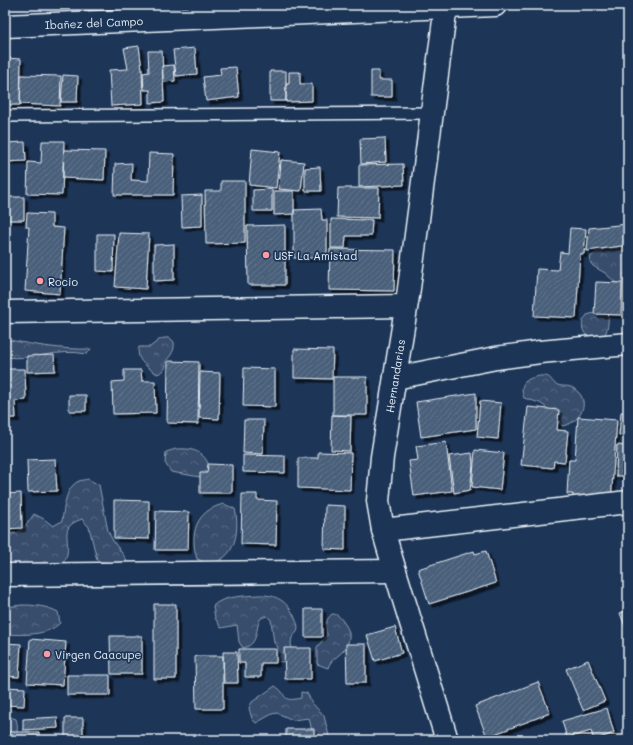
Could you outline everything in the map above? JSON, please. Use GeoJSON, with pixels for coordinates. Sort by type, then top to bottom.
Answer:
{"type":"FeatureCollection","features":[{"type":"Feature","properties":{"kind":"street","name":"Ibañez del Campo"},"geometry":{"type":"LineString","coordinates":[[5,26],[495,5]]}},
{"type":"Feature","properties":{"kind":"street","name":"Hernandarias"},"geometry":{"type":"LineString","coordinates":[[446,6],[433,113],[406,306],[382,457],[378,501],[383,530],[446,740]]}},
{"type":"Feature","properties":{"kind":"street"},"geometry":{"type":"LineString","coordinates":[[5,312],[406,306]]}},
{"type":"Feature","properties":{"kind":"street"},"geometry":{"type":"LineString","coordinates":[[395,378],[496,358],[540,352],[628,344]]}},
{"type":"Feature","properties":{"kind":"street"},"geometry":{"type":"LineString","coordinates":[[383,530],[628,502]]}},
{"type":"Feature","properties":{"kind":"street"},"geometry":{"type":"LineString","coordinates":[[5,575],[395,570]]}},
{"type":"Feature","properties":{"kind":"lane"},"geometry":{"type":"LineString","coordinates":[[5,116],[433,113]]}},
{"type":"Feature","properties":{"kind":"green space"},"geometry":{"type":"Polygon","coordinates":[[[621,244],[628,248],[628,267],[625,279],[622,283],[616,283],[605,273],[593,266],[590,262],[591,256],[609,247],[621,244]]]}},
{"type":"Feature","properties":{"kind":"green space"},"geometry":{"type":"Polygon","coordinates":[[[603,312],[608,315],[607,328],[602,340],[590,340],[583,331],[582,325],[587,315],[603,312]]]}},
{"type":"Feature","properties":{"kind":"green space"},"geometry":{"type":"Polygon","coordinates":[[[164,338],[170,338],[174,342],[174,348],[166,361],[164,370],[157,374],[143,363],[138,352],[139,347],[150,347],[164,338]]]}},
{"type":"Feature","properties":{"kind":"green space"},"geometry":{"type":"Polygon","coordinates":[[[5,339],[48,347],[91,349],[87,354],[65,352],[15,358],[5,357],[5,339]]]}},
{"type":"Feature","properties":{"kind":"green space"},"geometry":{"type":"Polygon","coordinates":[[[540,376],[549,378],[555,384],[560,386],[571,387],[579,393],[583,405],[579,416],[575,420],[562,426],[558,416],[540,403],[524,398],[522,389],[525,382],[531,378],[540,376]]]}},
{"type":"Feature","properties":{"kind":"green space"},"geometry":{"type":"Polygon","coordinates":[[[176,449],[189,449],[199,452],[206,459],[211,471],[200,477],[171,472],[165,463],[166,452],[176,449]]]}},
{"type":"Feature","properties":{"kind":"green space"},"geometry":{"type":"Polygon","coordinates":[[[88,479],[99,485],[108,531],[113,541],[127,560],[120,569],[97,560],[89,527],[82,519],[70,525],[68,529],[67,554],[65,561],[58,571],[5,574],[5,534],[15,533],[22,529],[34,514],[53,526],[62,521],[66,499],[71,488],[79,481],[88,479]]]}},
{"type":"Feature","properties":{"kind":"green space"},"geometry":{"type":"Polygon","coordinates":[[[224,504],[235,509],[237,526],[234,543],[225,557],[218,561],[208,563],[197,559],[194,541],[197,524],[201,517],[207,512],[214,507],[224,504]]]}},
{"type":"Feature","properties":{"kind":"green space"},"geometry":{"type":"Polygon","coordinates":[[[258,595],[271,596],[281,600],[289,608],[295,618],[298,628],[291,640],[293,654],[286,661],[280,662],[276,659],[278,647],[274,643],[271,620],[267,616],[261,618],[256,636],[252,643],[243,648],[239,642],[237,625],[221,628],[215,618],[213,606],[222,600],[234,597],[258,595]]]}},
{"type":"Feature","properties":{"kind":"green space"},"geometry":{"type":"Polygon","coordinates":[[[22,605],[40,606],[54,610],[58,612],[60,623],[48,630],[34,634],[5,634],[5,607],[22,605]]]}},
{"type":"Feature","properties":{"kind":"green space"},"geometry":{"type":"Polygon","coordinates":[[[332,614],[339,616],[344,623],[349,633],[349,639],[344,650],[331,662],[328,668],[317,664],[317,647],[327,635],[326,623],[332,614]]]}},
{"type":"Feature","properties":{"kind":"green space"},"geometry":{"type":"Polygon","coordinates":[[[275,686],[287,699],[301,698],[301,692],[307,693],[312,703],[324,716],[330,740],[314,740],[309,718],[293,720],[277,713],[272,714],[256,723],[252,719],[249,708],[252,702],[275,686]]]}},
{"type":"Feature","properties":{"kind":"green space"},"geometry":{"type":"Polygon","coordinates":[[[10,717],[16,719],[17,730],[13,738],[5,740],[5,718],[10,717]]]}},
{"type":"Feature","properties":{"kind":"building"},"geometry":{"type":"Polygon","coordinates":[[[139,46],[142,69],[143,104],[111,106],[109,70],[128,69],[124,48],[139,46]]]}},
{"type":"Feature","properties":{"kind":"building"},"geometry":{"type":"Polygon","coordinates":[[[195,48],[197,74],[176,76],[173,50],[195,48]]]}},
{"type":"Feature","properties":{"kind":"building"},"geometry":{"type":"Polygon","coordinates":[[[148,51],[162,51],[164,102],[150,103],[150,90],[144,90],[143,73],[149,72],[148,51]]]}},
{"type":"Feature","properties":{"kind":"building"},"geometry":{"type":"Polygon","coordinates":[[[5,58],[21,59],[20,105],[5,105],[5,58]]]}},
{"type":"Feature","properties":{"kind":"building"},"geometry":{"type":"Polygon","coordinates":[[[174,65],[175,81],[163,82],[162,66],[174,65]]]}},
{"type":"Feature","properties":{"kind":"building"},"geometry":{"type":"Polygon","coordinates":[[[236,67],[239,97],[206,101],[203,77],[221,75],[220,68],[236,67]]]}},
{"type":"Feature","properties":{"kind":"building"},"geometry":{"type":"Polygon","coordinates":[[[270,71],[286,71],[286,101],[270,101],[270,71]]]}},
{"type":"Feature","properties":{"kind":"building"},"geometry":{"type":"Polygon","coordinates":[[[371,71],[379,71],[379,80],[392,80],[392,97],[371,97],[371,71]]]}},
{"type":"Feature","properties":{"kind":"building"},"geometry":{"type":"Polygon","coordinates":[[[289,72],[300,72],[300,84],[312,84],[312,101],[286,102],[286,84],[289,84],[289,72]]]}},
{"type":"Feature","properties":{"kind":"building"},"geometry":{"type":"Polygon","coordinates":[[[21,75],[61,76],[60,106],[20,104],[21,75]]]}},
{"type":"Feature","properties":{"kind":"building"},"geometry":{"type":"Polygon","coordinates":[[[63,75],[78,76],[77,102],[61,102],[63,75]]]}},
{"type":"Feature","properties":{"kind":"building"},"geometry":{"type":"Polygon","coordinates":[[[385,138],[386,162],[361,164],[360,139],[385,138]]]}},
{"type":"Feature","properties":{"kind":"building"},"geometry":{"type":"Polygon","coordinates":[[[42,141],[64,141],[62,195],[27,194],[28,162],[41,163],[42,141]]]}},
{"type":"Feature","properties":{"kind":"building"},"geometry":{"type":"Polygon","coordinates":[[[25,142],[26,161],[5,162],[5,143],[25,142]]]}},
{"type":"Feature","properties":{"kind":"building"},"geometry":{"type":"Polygon","coordinates":[[[252,149],[280,152],[276,188],[249,185],[252,149]]]}},
{"type":"Feature","properties":{"kind":"building"},"geometry":{"type":"Polygon","coordinates":[[[64,150],[105,151],[104,180],[63,178],[64,150]]]}},
{"type":"Feature","properties":{"kind":"building"},"geometry":{"type":"Polygon","coordinates":[[[149,153],[174,154],[173,195],[114,195],[115,164],[132,163],[131,180],[148,181],[149,153]]]}},
{"type":"Feature","properties":{"kind":"building"},"geometry":{"type":"Polygon","coordinates":[[[281,160],[304,162],[301,191],[279,189],[281,160]]]}},
{"type":"Feature","properties":{"kind":"building"},"geometry":{"type":"Polygon","coordinates":[[[403,164],[404,185],[359,187],[359,165],[403,164]]]}},
{"type":"Feature","properties":{"kind":"building"},"geometry":{"type":"Polygon","coordinates":[[[320,167],[321,191],[305,191],[305,168],[320,167]]]}},
{"type":"Feature","properties":{"kind":"building"},"geometry":{"type":"Polygon","coordinates":[[[221,181],[245,181],[245,243],[206,244],[205,191],[221,191],[221,181]]]}},
{"type":"Feature","properties":{"kind":"building"},"geometry":{"type":"Polygon","coordinates":[[[338,188],[379,188],[378,218],[337,217],[338,188]]]}},
{"type":"Feature","properties":{"kind":"building"},"geometry":{"type":"Polygon","coordinates":[[[272,189],[272,211],[253,211],[253,190],[272,189]]]}},
{"type":"Feature","properties":{"kind":"building"},"geometry":{"type":"Polygon","coordinates":[[[274,191],[294,191],[294,214],[274,215],[274,191]]]}},
{"type":"Feature","properties":{"kind":"building"},"geometry":{"type":"Polygon","coordinates":[[[202,195],[202,226],[182,227],[181,196],[202,195]]]}},
{"type":"Feature","properties":{"kind":"building"},"geometry":{"type":"Polygon","coordinates":[[[5,197],[24,197],[24,220],[5,220],[5,197]]]}},
{"type":"Feature","properties":{"kind":"building"},"geometry":{"type":"Polygon","coordinates":[[[321,209],[322,220],[327,220],[327,258],[294,258],[294,210],[321,209]]]}},
{"type":"Feature","properties":{"kind":"building"},"geometry":{"type":"Polygon","coordinates":[[[27,213],[52,214],[52,227],[64,228],[60,294],[25,291],[29,227],[26,227],[27,213]]]}},
{"type":"Feature","properties":{"kind":"building"},"geometry":{"type":"Polygon","coordinates":[[[331,219],[372,220],[371,236],[346,236],[345,248],[331,248],[331,219]]]}},
{"type":"Feature","properties":{"kind":"building"},"geometry":{"type":"Polygon","coordinates":[[[628,224],[628,245],[587,251],[589,228],[628,224]]]}},
{"type":"Feature","properties":{"kind":"building","name":"USF La Amistad"},"geometry":{"type":"Polygon","coordinates":[[[285,225],[285,285],[248,285],[247,226],[285,225]]]}},
{"type":"Feature","properties":{"kind":"building"},"geometry":{"type":"Polygon","coordinates":[[[570,228],[586,229],[584,254],[580,254],[576,318],[534,316],[537,269],[558,270],[560,252],[568,253],[570,228]]]}},
{"type":"Feature","properties":{"kind":"building"},"geometry":{"type":"Polygon","coordinates":[[[119,233],[149,234],[146,289],[115,287],[119,233]]]}},
{"type":"Feature","properties":{"kind":"building"},"geometry":{"type":"Polygon","coordinates":[[[97,234],[114,234],[113,272],[97,271],[97,234]]]}},
{"type":"Feature","properties":{"kind":"building"},"geometry":{"type":"Polygon","coordinates":[[[174,244],[174,280],[154,281],[154,245],[174,244]]]}},
{"type":"Feature","properties":{"kind":"building"},"geometry":{"type":"Polygon","coordinates":[[[330,249],[395,250],[394,291],[329,290],[330,249]]]}},
{"type":"Feature","properties":{"kind":"building"},"geometry":{"type":"Polygon","coordinates":[[[596,282],[622,283],[621,315],[594,314],[596,282]]]}},
{"type":"Feature","properties":{"kind":"building"},"geometry":{"type":"Polygon","coordinates":[[[628,297],[628,322],[626,322],[628,297]]]}},
{"type":"Feature","properties":{"kind":"building"},"geometry":{"type":"Polygon","coordinates":[[[294,349],[333,350],[332,379],[294,378],[294,349]]]}},
{"type":"Feature","properties":{"kind":"building"},"geometry":{"type":"Polygon","coordinates":[[[54,355],[55,371],[27,372],[27,356],[54,355]]]}},
{"type":"Feature","properties":{"kind":"building"},"geometry":{"type":"Polygon","coordinates":[[[168,361],[199,362],[198,424],[167,423],[168,361]]]}},
{"type":"Feature","properties":{"kind":"building"},"geometry":{"type":"Polygon","coordinates":[[[244,368],[275,369],[275,407],[243,406],[244,368]]]}},
{"type":"Feature","properties":{"kind":"building"},"geometry":{"type":"Polygon","coordinates":[[[5,369],[25,369],[26,400],[15,401],[16,418],[5,418],[5,369]]]}},
{"type":"Feature","properties":{"kind":"building"},"geometry":{"type":"Polygon","coordinates":[[[124,370],[141,370],[142,381],[155,381],[156,413],[113,414],[112,382],[124,381],[124,370]]]}},
{"type":"Feature","properties":{"kind":"building"},"geometry":{"type":"Polygon","coordinates":[[[200,372],[220,373],[219,419],[199,418],[200,372]]]}},
{"type":"Feature","properties":{"kind":"building"},"geometry":{"type":"Polygon","coordinates":[[[333,377],[367,377],[367,415],[333,415],[333,377]]]}},
{"type":"Feature","properties":{"kind":"building"},"geometry":{"type":"Polygon","coordinates":[[[476,393],[476,429],[421,437],[416,402],[476,393]]]}},
{"type":"Feature","properties":{"kind":"building"},"geometry":{"type":"Polygon","coordinates":[[[69,395],[86,395],[86,411],[69,411],[69,395]]]}},
{"type":"Feature","properties":{"kind":"building"},"geometry":{"type":"Polygon","coordinates":[[[480,401],[501,403],[498,439],[477,437],[480,401]]]}},
{"type":"Feature","properties":{"kind":"building"},"geometry":{"type":"Polygon","coordinates":[[[528,407],[559,410],[557,430],[568,431],[565,462],[554,461],[553,468],[521,465],[528,407]]]}},
{"type":"Feature","properties":{"kind":"building"},"geometry":{"type":"Polygon","coordinates":[[[621,412],[628,412],[628,436],[619,435],[621,412]]]}},
{"type":"Feature","properties":{"kind":"building"},"geometry":{"type":"Polygon","coordinates":[[[332,415],[351,416],[350,451],[331,450],[332,415]]]}},
{"type":"Feature","properties":{"kind":"building"},"geometry":{"type":"Polygon","coordinates":[[[578,417],[617,420],[611,501],[573,498],[573,494],[567,494],[569,460],[575,460],[578,417]]]}},
{"type":"Feature","properties":{"kind":"building"},"geometry":{"type":"Polygon","coordinates":[[[244,420],[264,420],[263,454],[243,453],[244,420]]]}},
{"type":"Feature","properties":{"kind":"building"},"geometry":{"type":"Polygon","coordinates":[[[446,442],[452,491],[414,496],[409,461],[418,460],[416,446],[446,442]]]}},
{"type":"Feature","properties":{"kind":"building"},"geometry":{"type":"Polygon","coordinates":[[[617,445],[628,446],[628,476],[616,476],[617,445]]]}},
{"type":"Feature","properties":{"kind":"building"},"geometry":{"type":"Polygon","coordinates":[[[475,450],[504,453],[500,490],[472,487],[475,450]]]}},
{"type":"Feature","properties":{"kind":"building"},"geometry":{"type":"Polygon","coordinates":[[[318,452],[351,453],[350,490],[298,488],[298,458],[318,458],[318,452]]]}},
{"type":"Feature","properties":{"kind":"building"},"geometry":{"type":"Polygon","coordinates":[[[472,453],[473,465],[470,490],[454,493],[449,456],[472,453]]]}},
{"type":"Feature","properties":{"kind":"building"},"geometry":{"type":"Polygon","coordinates":[[[243,455],[285,456],[285,473],[243,472],[243,455]]]}},
{"type":"Feature","properties":{"kind":"building"},"geometry":{"type":"Polygon","coordinates":[[[55,459],[57,491],[28,492],[27,460],[55,459]]]}},
{"type":"Feature","properties":{"kind":"building"},"geometry":{"type":"Polygon","coordinates":[[[208,464],[232,465],[232,493],[200,493],[200,473],[207,473],[208,464]]]}},
{"type":"Feature","properties":{"kind":"building"},"geometry":{"type":"Polygon","coordinates":[[[21,493],[22,528],[5,529],[5,494],[21,493]]]}},
{"type":"Feature","properties":{"kind":"building"},"geometry":{"type":"Polygon","coordinates":[[[242,494],[257,494],[257,500],[277,501],[276,545],[241,544],[242,494]]]}},
{"type":"Feature","properties":{"kind":"building"},"geometry":{"type":"Polygon","coordinates":[[[114,500],[149,501],[149,539],[114,538],[114,500]]]}},
{"type":"Feature","properties":{"kind":"building"},"geometry":{"type":"Polygon","coordinates":[[[325,505],[345,506],[345,550],[324,549],[325,505]]]}},
{"type":"Feature","properties":{"kind":"building"},"geometry":{"type":"Polygon","coordinates":[[[156,511],[189,512],[188,550],[155,550],[156,511]]]}},
{"type":"Feature","properties":{"kind":"building"},"geometry":{"type":"Polygon","coordinates":[[[474,551],[475,554],[486,551],[496,583],[429,604],[418,569],[474,551]]]}},
{"type":"Feature","properties":{"kind":"building"},"geometry":{"type":"Polygon","coordinates":[[[154,604],[176,604],[176,679],[154,679],[154,604]]]}},
{"type":"Feature","properties":{"kind":"building"},"geometry":{"type":"Polygon","coordinates":[[[305,609],[322,609],[322,637],[305,637],[305,609]]]}},
{"type":"Feature","properties":{"kind":"building"},"geometry":{"type":"Polygon","coordinates":[[[628,610],[628,634],[620,613],[628,610]]]}},
{"type":"Feature","properties":{"kind":"building"},"geometry":{"type":"Polygon","coordinates":[[[395,627],[402,653],[375,661],[367,635],[395,627]]]}},
{"type":"Feature","properties":{"kind":"building"},"geometry":{"type":"Polygon","coordinates":[[[110,636],[142,636],[142,674],[111,674],[110,636]]]}},
{"type":"Feature","properties":{"kind":"building"},"geometry":{"type":"Polygon","coordinates":[[[30,639],[66,642],[63,685],[27,683],[30,639]]]}},
{"type":"Feature","properties":{"kind":"building"},"geometry":{"type":"Polygon","coordinates":[[[5,643],[21,644],[19,677],[5,676],[5,643]]]}},
{"type":"Feature","properties":{"kind":"building"},"geometry":{"type":"Polygon","coordinates":[[[346,644],[366,644],[366,683],[347,683],[346,644]]]}},
{"type":"Feature","properties":{"kind":"building"},"geometry":{"type":"Polygon","coordinates":[[[284,648],[311,648],[311,679],[285,679],[284,648]]]}},
{"type":"Feature","properties":{"kind":"building"},"geometry":{"type":"Polygon","coordinates":[[[239,649],[276,649],[276,663],[261,663],[261,677],[245,677],[245,663],[239,663],[239,649]]]}},
{"type":"Feature","properties":{"kind":"building"},"geometry":{"type":"Polygon","coordinates":[[[223,652],[237,652],[238,683],[224,683],[223,652]]]}},
{"type":"Feature","properties":{"kind":"building"},"geometry":{"type":"Polygon","coordinates":[[[195,656],[223,656],[223,709],[196,709],[195,656]]]}},
{"type":"Feature","properties":{"kind":"building"},"geometry":{"type":"Polygon","coordinates":[[[588,660],[605,701],[583,710],[566,669],[588,660]]]}},
{"type":"Feature","properties":{"kind":"building"},"geometry":{"type":"Polygon","coordinates":[[[67,675],[110,675],[110,695],[67,695],[67,675]]]}},
{"type":"Feature","properties":{"kind":"building"},"geometry":{"type":"Polygon","coordinates":[[[538,682],[550,713],[487,737],[475,706],[538,682]]]}},
{"type":"Feature","properties":{"kind":"building"},"geometry":{"type":"Polygon","coordinates":[[[5,687],[25,688],[24,706],[5,705],[5,687]]]}},
{"type":"Feature","properties":{"kind":"building"},"geometry":{"type":"Polygon","coordinates":[[[607,708],[614,733],[594,740],[591,731],[567,738],[562,721],[607,708]]]}},
{"type":"Feature","properties":{"kind":"building"},"geometry":{"type":"Polygon","coordinates":[[[57,717],[58,728],[23,730],[23,719],[57,717]]]}},
{"type":"Feature","properties":{"kind":"building"},"geometry":{"type":"Polygon","coordinates":[[[65,718],[83,718],[83,738],[65,738],[65,718]]]}},
{"type":"Feature","properties":{"kind":"building"},"geometry":{"type":"Polygon","coordinates":[[[286,729],[314,729],[314,740],[283,740],[286,739],[286,729]]]}},
{"type":"Feature","properties":{"kind":"building"},"geometry":{"type":"Polygon","coordinates":[[[7,732],[39,732],[39,740],[7,740],[7,732]]]}},
{"type":"Feature","properties":{"kind":"building"},"geometry":{"type":"Polygon","coordinates":[[[84,738],[100,738],[100,740],[84,740],[84,738]]]}},
{"type":"Feature","properties":{"kind":"place","name":"USF La Amistad"},"geometry":{"type":"Point","coordinates":[266,255]}},
{"type":"Feature","properties":{"kind":"place","name":"Rocio"},"geometry":{"type":"Point","coordinates":[40,281]}},
{"type":"Feature","properties":{"kind":"place","name":"Virgen Caacupe"},"geometry":{"type":"Point","coordinates":[47,654]}}]}
